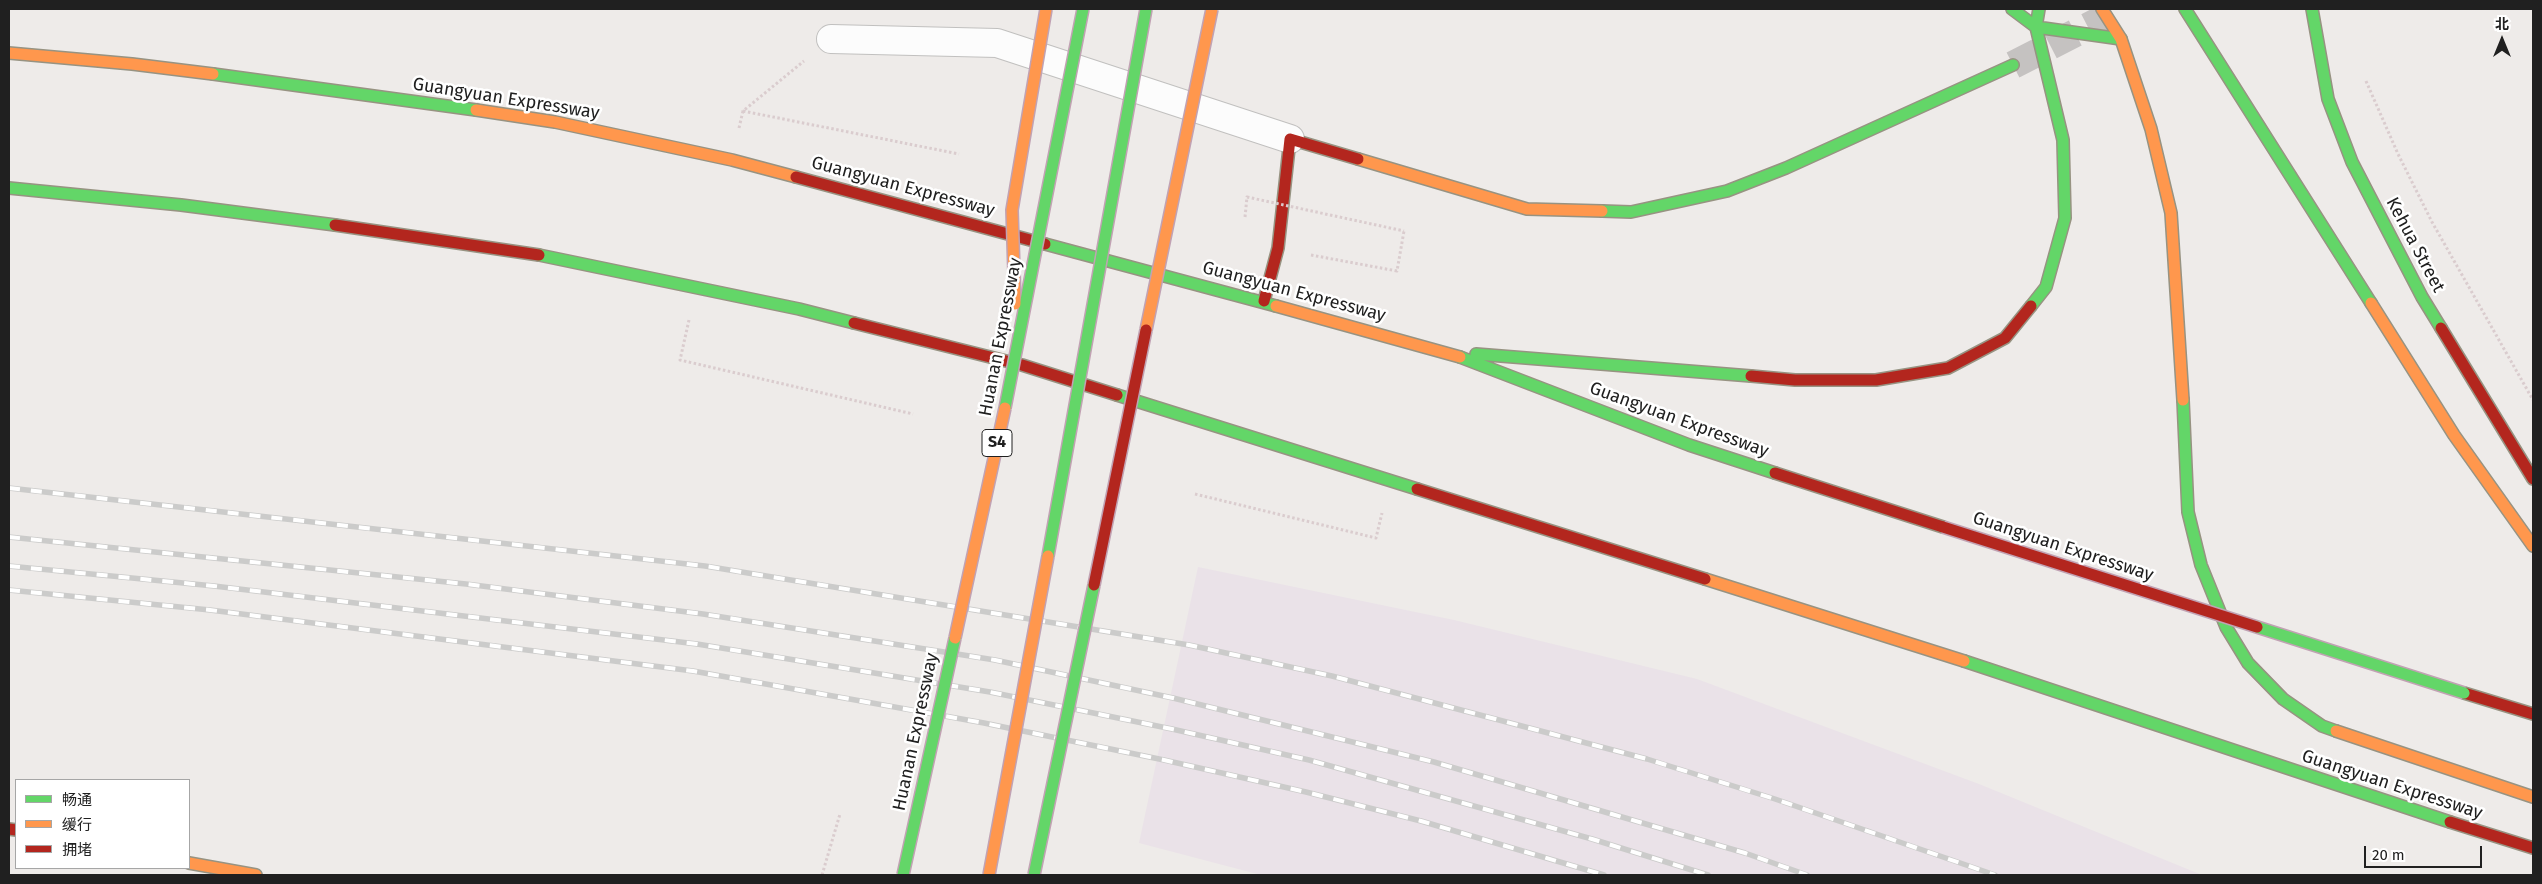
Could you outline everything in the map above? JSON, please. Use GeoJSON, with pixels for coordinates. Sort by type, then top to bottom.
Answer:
{"type":"FeatureCollection","features":[{"type":"Feature","properties":{"kind":"main road"},"geometry":{"type":"LineString","coordinates":[[1017,355],[1012,210],[1046,9]]}},
{"type":"Feature","properties":{"kind":"main road","name":"Huanan Expressway"},"geometry":{"type":"LineString","coordinates":[[903,875],[1017,355],[1083,9]]}},
{"type":"Feature","properties":{"kind":"main road"},"geometry":{"type":"LineString","coordinates":[[989,875],[1084,365],[1146,9]]}},
{"type":"Feature","properties":{"kind":"main road"},"geometry":{"type":"LineString","coordinates":[[1034,875],[1212,9]]}},
{"type":"Feature","properties":{"kind":"main road"},"geometry":{"type":"LineString","coordinates":[[2012,9],[2036,27],[2121,39]]}},
{"type":"Feature","properties":{"kind":"main road"},"geometry":{"type":"LineString","coordinates":[[1445,352],[1795,380],[1876,380],[1948,368],[2005,338],[2046,287],[2065,218],[2063,140],[2036,27],[2039,9]]}},
{"type":"Feature","properties":{"kind":"main road"},"geometry":{"type":"LineString","coordinates":[[2102,9],[2121,39],[2152,129],[2171,213],[2180,329],[2188,512],[2201,565],[2226,627],[2248,663],[2283,699],[2322,726],[2444,769],[2533,797]]}},
{"type":"Feature","properties":{"kind":"main road"},"geometry":{"type":"LineString","coordinates":[[2185,9],[2454,435],[2533,546]]}},
{"type":"Feature","properties":{"kind":"main road","name":"Kehua Street"},"geometry":{"type":"LineString","coordinates":[[2312,9],[2328,100],[2352,162],[2422,297],[2533,479]]}},
{"type":"Feature","properties":{"kind":"main road","name":"Guangyuan Expressway"},"geometry":{"type":"LineString","coordinates":[[9,53],[180,70],[555,122],[732,160],[1264,301],[1445,352],[1689,445],[2533,714]]}},
{"type":"Feature","properties":{"kind":"main road"},"geometry":{"type":"LineString","coordinates":[[1264,301],[1278,248],[1290,139],[1527,209],[1631,212],[1726,191],[1786,168],[2013,65]]}},
{"type":"Feature","properties":{"kind":"main road","name":"Guangyuan Expressway"},"geometry":{"type":"LineString","coordinates":[[9,188],[181,205],[413,235],[560,258],[799,309],[1022,365],[1990,669],[2325,782],[2533,848]]}},
{"type":"Feature","properties":{"kind":"main road"},"geometry":{"type":"LineString","coordinates":[[190,863],[256,875]]}},
{"type":"Feature","properties":{"kind":"street"},"geometry":{"type":"LineString","coordinates":[[831,40],[997,43],[1290,139]]}},
{"type":"Feature","properties":{"kind":"path"},"geometry":{"type":"LineString","coordinates":[[732,160],[743,111],[831,40]]}},
{"type":"Feature","properties":{"kind":"path"},"geometry":{"type":"LineString","coordinates":[[2366,81],[2398,154],[2432,222],[2533,400]]}},
{"type":"Feature","properties":{"kind":"path"},"geometry":{"type":"LineString","coordinates":[[743,111],[959,154]]}},
{"type":"Feature","properties":{"kind":"path"},"geometry":{"type":"LineString","coordinates":[[1245,217],[1247,197],[1404,231],[1397,270],[1278,248]]}},
{"type":"Feature","properties":{"kind":"path"},"geometry":{"type":"LineString","coordinates":[[697,288],[680,360],[913,414]]}},
{"type":"Feature","properties":{"kind":"path"},"geometry":{"type":"LineString","coordinates":[[1195,494],[1376,538]]}},
{"type":"Feature","properties":{"kind":"path"},"geometry":{"type":"LineString","coordinates":[[822,875],[840,814]]}},
{"type":"Feature","properties":{"kind":"shaded area"},"geometry":{"type":"Polygon","coordinates":[[[1198,567],[1454,620],[1697,679],[1979,784],[2202,875],[1261,875],[1139,843],[1198,567]]]}},
{"type":"Feature","properties":{"kind":"tunnel"},"geometry":{"type":"LineString","coordinates":[[2013,65],[2122,9]]}},
{"type":"Feature","properties":{"kind":"railway"},"geometry":{"type":"LineString","coordinates":[[9,488],[705,566],[1189,645],[1332,676],[1647,759],[1775,799],[1995,875]]}},
{"type":"Feature","properties":{"kind":"railway"},"geometry":{"type":"LineString","coordinates":[[9,537],[466,584],[703,614],[995,660],[1173,698],[1434,762],[1745,853],[1807,875]]}},
{"type":"Feature","properties":{"kind":"railway"},"geometry":{"type":"LineString","coordinates":[[9,566],[214,586],[697,644],[990,692],[1172,729],[1309,760],[1592,839],[1708,875]]}},
{"type":"Feature","properties":{"kind":"railway"},"geometry":{"type":"LineString","coordinates":[[9,590],[210,610],[693,671],[984,723],[1164,760],[1306,792],[1421,821],[1604,875]]}},
{"type":"Feature","properties":{"kind":"traffic: fast"},"geometry":{"type":"LineString","coordinates":[[1005,408],[1083,9]]}},
{"type":"Feature","properties":{"kind":"traffic: fast"},"geometry":{"type":"LineString","coordinates":[[1048,556],[1146,9]]}},
{"type":"Feature","properties":{"kind":"traffic: fast"},"geometry":{"type":"LineString","coordinates":[[2012,9],[2036,27],[2121,39]]}},
{"type":"Feature","properties":{"kind":"traffic: fast"},"geometry":{"type":"LineString","coordinates":[[2031,306],[2046,287],[2065,218],[2063,140],[2036,27],[2039,9]]}},
{"type":"Feature","properties":{"kind":"traffic: fast"},"geometry":{"type":"LineString","coordinates":[[2185,9],[2371,303]]}},
{"type":"Feature","properties":{"kind":"traffic: fast"},"geometry":{"type":"LineString","coordinates":[[2312,9],[2328,99],[2352,162],[2422,297],[2441,328]]}},
{"type":"Feature","properties":{"kind":"traffic: fast"},"geometry":{"type":"LineString","coordinates":[[1602,211],[1631,212],[1727,191],[1786,168],[2013,65]]}},
{"type":"Feature","properties":{"kind":"traffic: fast"},"geometry":{"type":"LineString","coordinates":[[213,74],[476,110]]}},
{"type":"Feature","properties":{"kind":"traffic: fast"},"geometry":{"type":"LineString","coordinates":[[9,188],[181,205],[335,225]]}},
{"type":"Feature","properties":{"kind":"traffic: fast"},"geometry":{"type":"LineString","coordinates":[[1045,244],[1276,306]]}},
{"type":"Feature","properties":{"kind":"traffic: fast"},"geometry":{"type":"LineString","coordinates":[[539,255],[799,309],[854,323]]}},
{"type":"Feature","properties":{"kind":"traffic: fast"},"geometry":{"type":"LineString","coordinates":[[1476,354],[1751,376]]}},
{"type":"Feature","properties":{"kind":"traffic: fast"},"geometry":{"type":"LineString","coordinates":[[1460,357],[1689,445],[1775,473]]}},
{"type":"Feature","properties":{"kind":"traffic: fast"},"geometry":{"type":"LineString","coordinates":[[1117,395],[1417,489]]}},
{"type":"Feature","properties":{"kind":"traffic: fast"},"geometry":{"type":"LineString","coordinates":[[2183,400],[2188,512],[2201,565],[2226,627],[2248,663],[2283,699],[2322,726],[2336,731]]}},
{"type":"Feature","properties":{"kind":"traffic: fast"},"geometry":{"type":"LineString","coordinates":[[1034,875],[1094,585]]}},
{"type":"Feature","properties":{"kind":"traffic: fast"},"geometry":{"type":"LineString","coordinates":[[2257,627],[2464,693]]}},
{"type":"Feature","properties":{"kind":"traffic: fast"},"geometry":{"type":"LineString","coordinates":[[903,875],[955,638]]}},
{"type":"Feature","properties":{"kind":"traffic: fast"},"geometry":{"type":"LineString","coordinates":[[1964,661],[2450,822]]}},
{"type":"Feature","properties":{"kind":"traffic: slow"},"geometry":{"type":"LineString","coordinates":[[1015,304],[1012,210],[1046,9]]}},
{"type":"Feature","properties":{"kind":"traffic: slow"},"geometry":{"type":"LineString","coordinates":[[1146,330],[1212,9]]}},
{"type":"Feature","properties":{"kind":"traffic: slow"},"geometry":{"type":"LineString","coordinates":[[2102,9],[2121,39],[2151,129],[2171,213],[2183,400]]}},
{"type":"Feature","properties":{"kind":"traffic: slow"},"geometry":{"type":"LineString","coordinates":[[9,53],[132,64],[213,74]]}},
{"type":"Feature","properties":{"kind":"traffic: slow"},"geometry":{"type":"LineString","coordinates":[[476,110],[555,122],[732,160],[796,177]]}},
{"type":"Feature","properties":{"kind":"traffic: slow"},"geometry":{"type":"LineString","coordinates":[[1358,159],[1527,209],[1602,211]]}},
{"type":"Feature","properties":{"kind":"traffic: slow"},"geometry":{"type":"LineString","coordinates":[[2371,303],[2454,435],[2533,546]]}},
{"type":"Feature","properties":{"kind":"traffic: slow"},"geometry":{"type":"LineString","coordinates":[[1276,306],[1460,357]]}},
{"type":"Feature","properties":{"kind":"traffic: slow"},"geometry":{"type":"LineString","coordinates":[[955,638],[1005,408]]}},
{"type":"Feature","properties":{"kind":"traffic: slow"},"geometry":{"type":"LineString","coordinates":[[989,875],[1048,556]]}},
{"type":"Feature","properties":{"kind":"traffic: slow"},"geometry":{"type":"LineString","coordinates":[[1705,579],[1964,661]]}},
{"type":"Feature","properties":{"kind":"traffic: slow"},"geometry":{"type":"LineString","coordinates":[[2336,731],[2533,797]]}},
{"type":"Feature","properties":{"kind":"traffic: slow"},"geometry":{"type":"LineString","coordinates":[[190,863],[256,875]]}},
{"type":"Feature","properties":{"kind":"traffic: jam"},"geometry":{"type":"LineString","coordinates":[[1264,301],[1278,248],[1290,139],[1358,159]]}},
{"type":"Feature","properties":{"kind":"traffic: jam"},"geometry":{"type":"LineString","coordinates":[[796,177],[1045,244]]}},
{"type":"Feature","properties":{"kind":"traffic: jam"},"geometry":{"type":"LineString","coordinates":[[335,225],[539,255]]}},
{"type":"Feature","properties":{"kind":"traffic: jam"},"geometry":{"type":"LineString","coordinates":[[1751,376],[1795,380],[1876,380],[1948,368],[2005,338],[2031,306]]}},
{"type":"Feature","properties":{"kind":"traffic: jam"},"geometry":{"type":"LineString","coordinates":[[854,323],[1022,365],[1117,395]]}},
{"type":"Feature","properties":{"kind":"traffic: jam"},"geometry":{"type":"LineString","coordinates":[[2441,328],[2533,479]]}},
{"type":"Feature","properties":{"kind":"traffic: jam"},"geometry":{"type":"LineString","coordinates":[[1094,585],[1146,330]]}},
{"type":"Feature","properties":{"kind":"traffic: jam"},"geometry":{"type":"LineString","coordinates":[[1775,473],[1943,527]]}},
{"type":"Feature","properties":{"kind":"traffic: jam"},"geometry":{"type":"LineString","coordinates":[[1417,489],[1705,579]]}},
{"type":"Feature","properties":{"kind":"traffic: jam"},"geometry":{"type":"LineString","coordinates":[[1943,527],[2257,627]]}},
{"type":"Feature","properties":{"kind":"traffic: jam"},"geometry":{"type":"LineString","coordinates":[[2464,693],[2533,714]]}},
{"type":"Feature","properties":{"kind":"traffic: jam"},"geometry":{"type":"LineString","coordinates":[[2450,822],[2533,848]]}},
{"type":"Feature","properties":{"kind":"traffic: jam"},"geometry":{"type":"LineString","coordinates":[[9,829],[15,830]]}}]}
